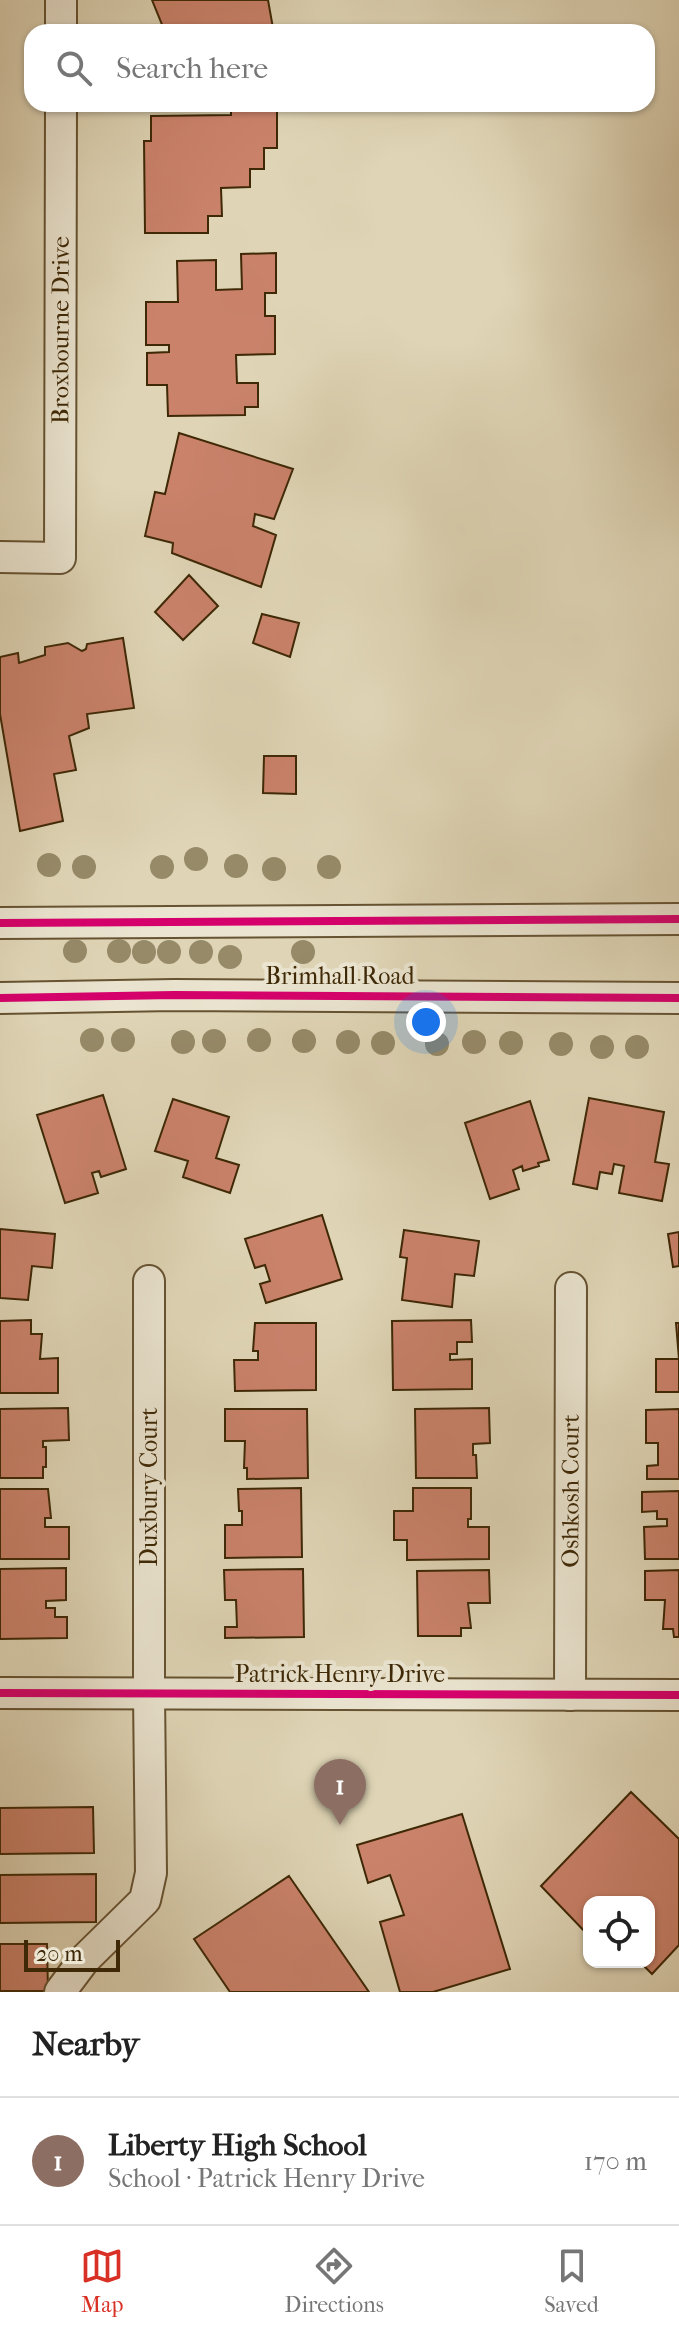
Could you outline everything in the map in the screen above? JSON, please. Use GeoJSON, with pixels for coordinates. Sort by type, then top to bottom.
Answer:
{"type":"FeatureCollection","features":[{"type":"Feature","properties":{"kind":"street"},"geometry":{"type":"LineString","coordinates":[[61,0],[61,24]]}},
{"type":"Feature","properties":{"kind":"street","name":"Broxbourne Drive"},"geometry":{"type":"LineString","coordinates":[[0,557],[60,558],[61,112]]}},
{"type":"Feature","properties":{"kind":"street"},"geometry":{"type":"LineString","coordinates":[[0,923],[679,919]]}},
{"type":"Feature","properties":{"kind":"street","name":"Brimhall Road"},"geometry":{"type":"LineString","coordinates":[[0,998],[190,995],[679,998]]}},
{"type":"Feature","properties":{"kind":"street","name":"Duxbury Court"},"geometry":{"type":"LineString","coordinates":[[60,1992],[84,1960],[145,1900],[151,1873],[149,1281]]}},
{"type":"Feature","properties":{"kind":"street","name":"Oshkosh Court"},"geometry":{"type":"LineString","coordinates":[[570,1695],[571,1288]]}},
{"type":"Feature","properties":{"kind":"street","name":"Patrick Henry Drive"},"geometry":{"type":"LineString","coordinates":[[0,1693],[679,1695]]}},
{"type":"Feature","properties":{"kind":"building"},"geometry":{"type":"Polygon","coordinates":[[[152,0],[268,0],[272,24],[162,24],[152,0]]]}},
{"type":"Feature","properties":{"kind":"building"},"geometry":{"type":"Polygon","coordinates":[[[231,112],[277,112],[277,148],[264,148],[264,169],[250,169],[250,187],[221,188],[222,216],[208,216],[208,233],[145,233],[144,141],[151,141],[151,116],[231,115],[231,112]]]}},
{"type":"Feature","properties":{"kind":"building"},"geometry":{"type":"Polygon","coordinates":[[[276,253],[276,293],[265,293],[265,316],[275,316],[275,354],[236,355],[237,383],[258,383],[258,407],[245,407],[245,415],[168,416],[167,385],[147,385],[147,353],[169,352],[169,345],[146,345],[146,302],[178,302],[177,261],[216,260],[216,290],[242,289],[241,254],[276,253]]]}},
{"type":"Feature","properties":{"kind":"building"},"geometry":{"type":"Polygon","coordinates":[[[179,433],[293,469],[274,519],[255,514],[253,526],[276,535],[261,587],[172,553],[173,543],[145,536],[155,492],[165,494],[179,433]]]}},
{"type":"Feature","properties":{"kind":"building"},"geometry":{"type":"Polygon","coordinates":[[[189,575],[218,606],[183,640],[155,612],[189,575]]]}},
{"type":"Feature","properties":{"kind":"building"},"geometry":{"type":"Polygon","coordinates":[[[262,614],[299,623],[290,657],[253,643],[262,614]]]}},
{"type":"Feature","properties":{"kind":"building"},"geometry":{"type":"Polygon","coordinates":[[[123,638],[134,708],[87,714],[89,728],[69,736],[76,770],[54,774],[63,821],[20,831],[0,714],[0,657],[18,653],[19,663],[45,655],[45,647],[68,643],[82,651],[87,644],[123,638]]]}},
{"type":"Feature","properties":{"kind":"building"},"geometry":{"type":"Polygon","coordinates":[[[264,756],[296,756],[296,794],[263,793],[264,756]]]}},
{"type":"Feature","properties":{"kind":"building"},"geometry":{"type":"Polygon","coordinates":[[[103,1095],[126,1169],[101,1177],[99,1171],[92,1173],[98,1193],[65,1203],[37,1115],[103,1095]]]}},
{"type":"Feature","properties":{"kind":"building"},"geometry":{"type":"Polygon","coordinates":[[[589,1098],[664,1112],[655,1162],[669,1164],[662,1201],[619,1193],[624,1166],[614,1164],[612,1174],[600,1172],[597,1189],[573,1184],[589,1098]]]}},
{"type":"Feature","properties":{"kind":"building"},"geometry":{"type":"Polygon","coordinates":[[[173,1099],[229,1117],[216,1158],[239,1165],[230,1193],[183,1177],[188,1161],[155,1151],[173,1099]]]}},
{"type":"Feature","properties":{"kind":"building"},"geometry":{"type":"Polygon","coordinates":[[[530,1101],[549,1160],[523,1171],[522,1166],[513,1170],[519,1189],[490,1199],[465,1123],[530,1101]]]}},
{"type":"Feature","properties":{"kind":"building"},"geometry":{"type":"Polygon","coordinates":[[[322,1215],[342,1279],[266,1303],[260,1284],[270,1281],[265,1265],[255,1268],[245,1239],[322,1215]]]}},
{"type":"Feature","properties":{"kind":"building"},"geometry":{"type":"Polygon","coordinates":[[[0,1229],[55,1234],[52,1268],[32,1266],[28,1300],[0,1298],[0,1229]]]}},
{"type":"Feature","properties":{"kind":"building"},"geometry":{"type":"Polygon","coordinates":[[[404,1230],[479,1241],[474,1276],[455,1274],[452,1307],[402,1300],[407,1258],[400,1257],[404,1230]]]}},
{"type":"Feature","properties":{"kind":"building"},"geometry":{"type":"Polygon","coordinates":[[[679,1232],[679,1266],[673,1267],[668,1234],[679,1232]]]}},
{"type":"Feature","properties":{"kind":"building"},"geometry":{"type":"Polygon","coordinates":[[[31,1320],[31,1334],[42,1334],[40,1359],[58,1358],[58,1393],[0,1393],[0,1321],[31,1320]]]}},
{"type":"Feature","properties":{"kind":"building"},"geometry":{"type":"Polygon","coordinates":[[[471,1320],[472,1342],[457,1342],[457,1354],[450,1354],[450,1360],[472,1359],[472,1389],[393,1390],[392,1321],[471,1320]]]}},
{"type":"Feature","properties":{"kind":"building"},"geometry":{"type":"Polygon","coordinates":[[[255,1323],[316,1323],[316,1390],[235,1391],[234,1360],[258,1360],[258,1351],[253,1351],[255,1323]]]}},
{"type":"Feature","properties":{"kind":"building"},"geometry":{"type":"Polygon","coordinates":[[[676,1323],[679,1323],[679,1359],[676,1323]]]}},
{"type":"Feature","properties":{"kind":"building"},"geometry":{"type":"Polygon","coordinates":[[[656,1359],[679,1359],[679,1392],[656,1392],[656,1359]]]}},
{"type":"Feature","properties":{"kind":"building"},"geometry":{"type":"Polygon","coordinates":[[[68,1408],[69,1440],[43,1441],[46,1467],[43,1467],[43,1478],[0,1478],[0,1409],[68,1408]]]}},
{"type":"Feature","properties":{"kind":"building"},"geometry":{"type":"Polygon","coordinates":[[[489,1408],[490,1443],[473,1444],[477,1478],[416,1478],[415,1409],[489,1408]]]}},
{"type":"Feature","properties":{"kind":"building"},"geometry":{"type":"Polygon","coordinates":[[[225,1409],[307,1409],[308,1478],[247,1479],[247,1468],[244,1468],[245,1441],[225,1441],[225,1409]]]}},
{"type":"Feature","properties":{"kind":"building"},"geometry":{"type":"Polygon","coordinates":[[[679,1409],[679,1479],[647,1479],[647,1466],[658,1465],[658,1443],[646,1443],[646,1410],[679,1409]]]}},
{"type":"Feature","properties":{"kind":"building"},"geometry":{"type":"Polygon","coordinates":[[[301,1488],[302,1557],[225,1558],[225,1525],[242,1525],[238,1489],[301,1488]]]}},
{"type":"Feature","properties":{"kind":"building"},"geometry":{"type":"Polygon","coordinates":[[[413,1488],[471,1488],[468,1527],[489,1527],[489,1559],[407,1560],[407,1540],[394,1540],[394,1511],[413,1511],[413,1488]]]}},
{"type":"Feature","properties":{"kind":"building"},"geometry":{"type":"Polygon","coordinates":[[[0,1489],[48,1489],[51,1518],[45,1518],[45,1527],[69,1527],[69,1559],[0,1559],[0,1489]]]}},
{"type":"Feature","properties":{"kind":"building"},"geometry":{"type":"Polygon","coordinates":[[[679,1491],[679,1559],[645,1559],[644,1527],[667,1526],[667,1519],[657,1519],[657,1511],[642,1512],[642,1492],[679,1491]]]}},
{"type":"Feature","properties":{"kind":"building"},"geometry":{"type":"Polygon","coordinates":[[[66,1568],[66,1600],[46,1601],[46,1608],[55,1608],[55,1617],[67,1617],[67,1638],[0,1639],[0,1569],[66,1568]]]}},
{"type":"Feature","properties":{"kind":"building"},"geometry":{"type":"Polygon","coordinates":[[[303,1569],[304,1637],[225,1638],[225,1627],[237,1627],[236,1600],[225,1600],[224,1570],[303,1569]]]}},
{"type":"Feature","properties":{"kind":"building"},"geometry":{"type":"Polygon","coordinates":[[[489,1570],[490,1603],[468,1603],[471,1628],[461,1628],[461,1636],[418,1636],[417,1571],[489,1570]]]}},
{"type":"Feature","properties":{"kind":"building"},"geometry":{"type":"Polygon","coordinates":[[[679,1570],[679,1637],[674,1637],[673,1629],[663,1629],[665,1600],[645,1600],[645,1571],[679,1570]]]}},
{"type":"Feature","properties":{"kind":"building"},"geometry":{"type":"Polygon","coordinates":[[[631,1792],[679,1839],[679,1945],[652,1974],[646,1968],[655,1968],[655,1896],[583,1896],[583,1930],[541,1886],[631,1792]]]}},
{"type":"Feature","properties":{"kind":"building"},"geometry":{"type":"Polygon","coordinates":[[[93,1807],[94,1853],[0,1854],[0,1808],[93,1807]]]}},
{"type":"Feature","properties":{"kind":"building"},"geometry":{"type":"Polygon","coordinates":[[[462,1814],[510,1969],[433,1992],[400,1992],[380,1922],[404,1915],[390,1875],[368,1883],[357,1845],[462,1814]]]}},
{"type":"Feature","properties":{"kind":"building"},"geometry":{"type":"Polygon","coordinates":[[[96,1874],[96,1922],[0,1923],[0,1875],[96,1874]]]}},
{"type":"Feature","properties":{"kind":"building"},"geometry":{"type":"Polygon","coordinates":[[[289,1876],[369,1992],[230,1992],[194,1939],[289,1876]]]}},
{"type":"Feature","properties":{"kind":"building"},"geometry":{"type":"Polygon","coordinates":[[[0,1944],[47,1944],[48,1991],[0,1991],[0,1944]]]}},
{"type":"Feature","properties":{"kind":"cycle path"},"geometry":{"type":"LineString","coordinates":[[0,923],[679,919]]}},
{"type":"Feature","properties":{"kind":"cycle path"},"geometry":{"type":"LineString","coordinates":[[0,998],[174,995],[679,998]]}},
{"type":"Feature","properties":{"kind":"cycle path"},"geometry":{"type":"LineString","coordinates":[[0,1693],[679,1695]]}},
{"type":"Feature","properties":{"kind":"place","name":"Liberty High School"},"geometry":{"type":"Point","coordinates":[340,1825]}}]}
